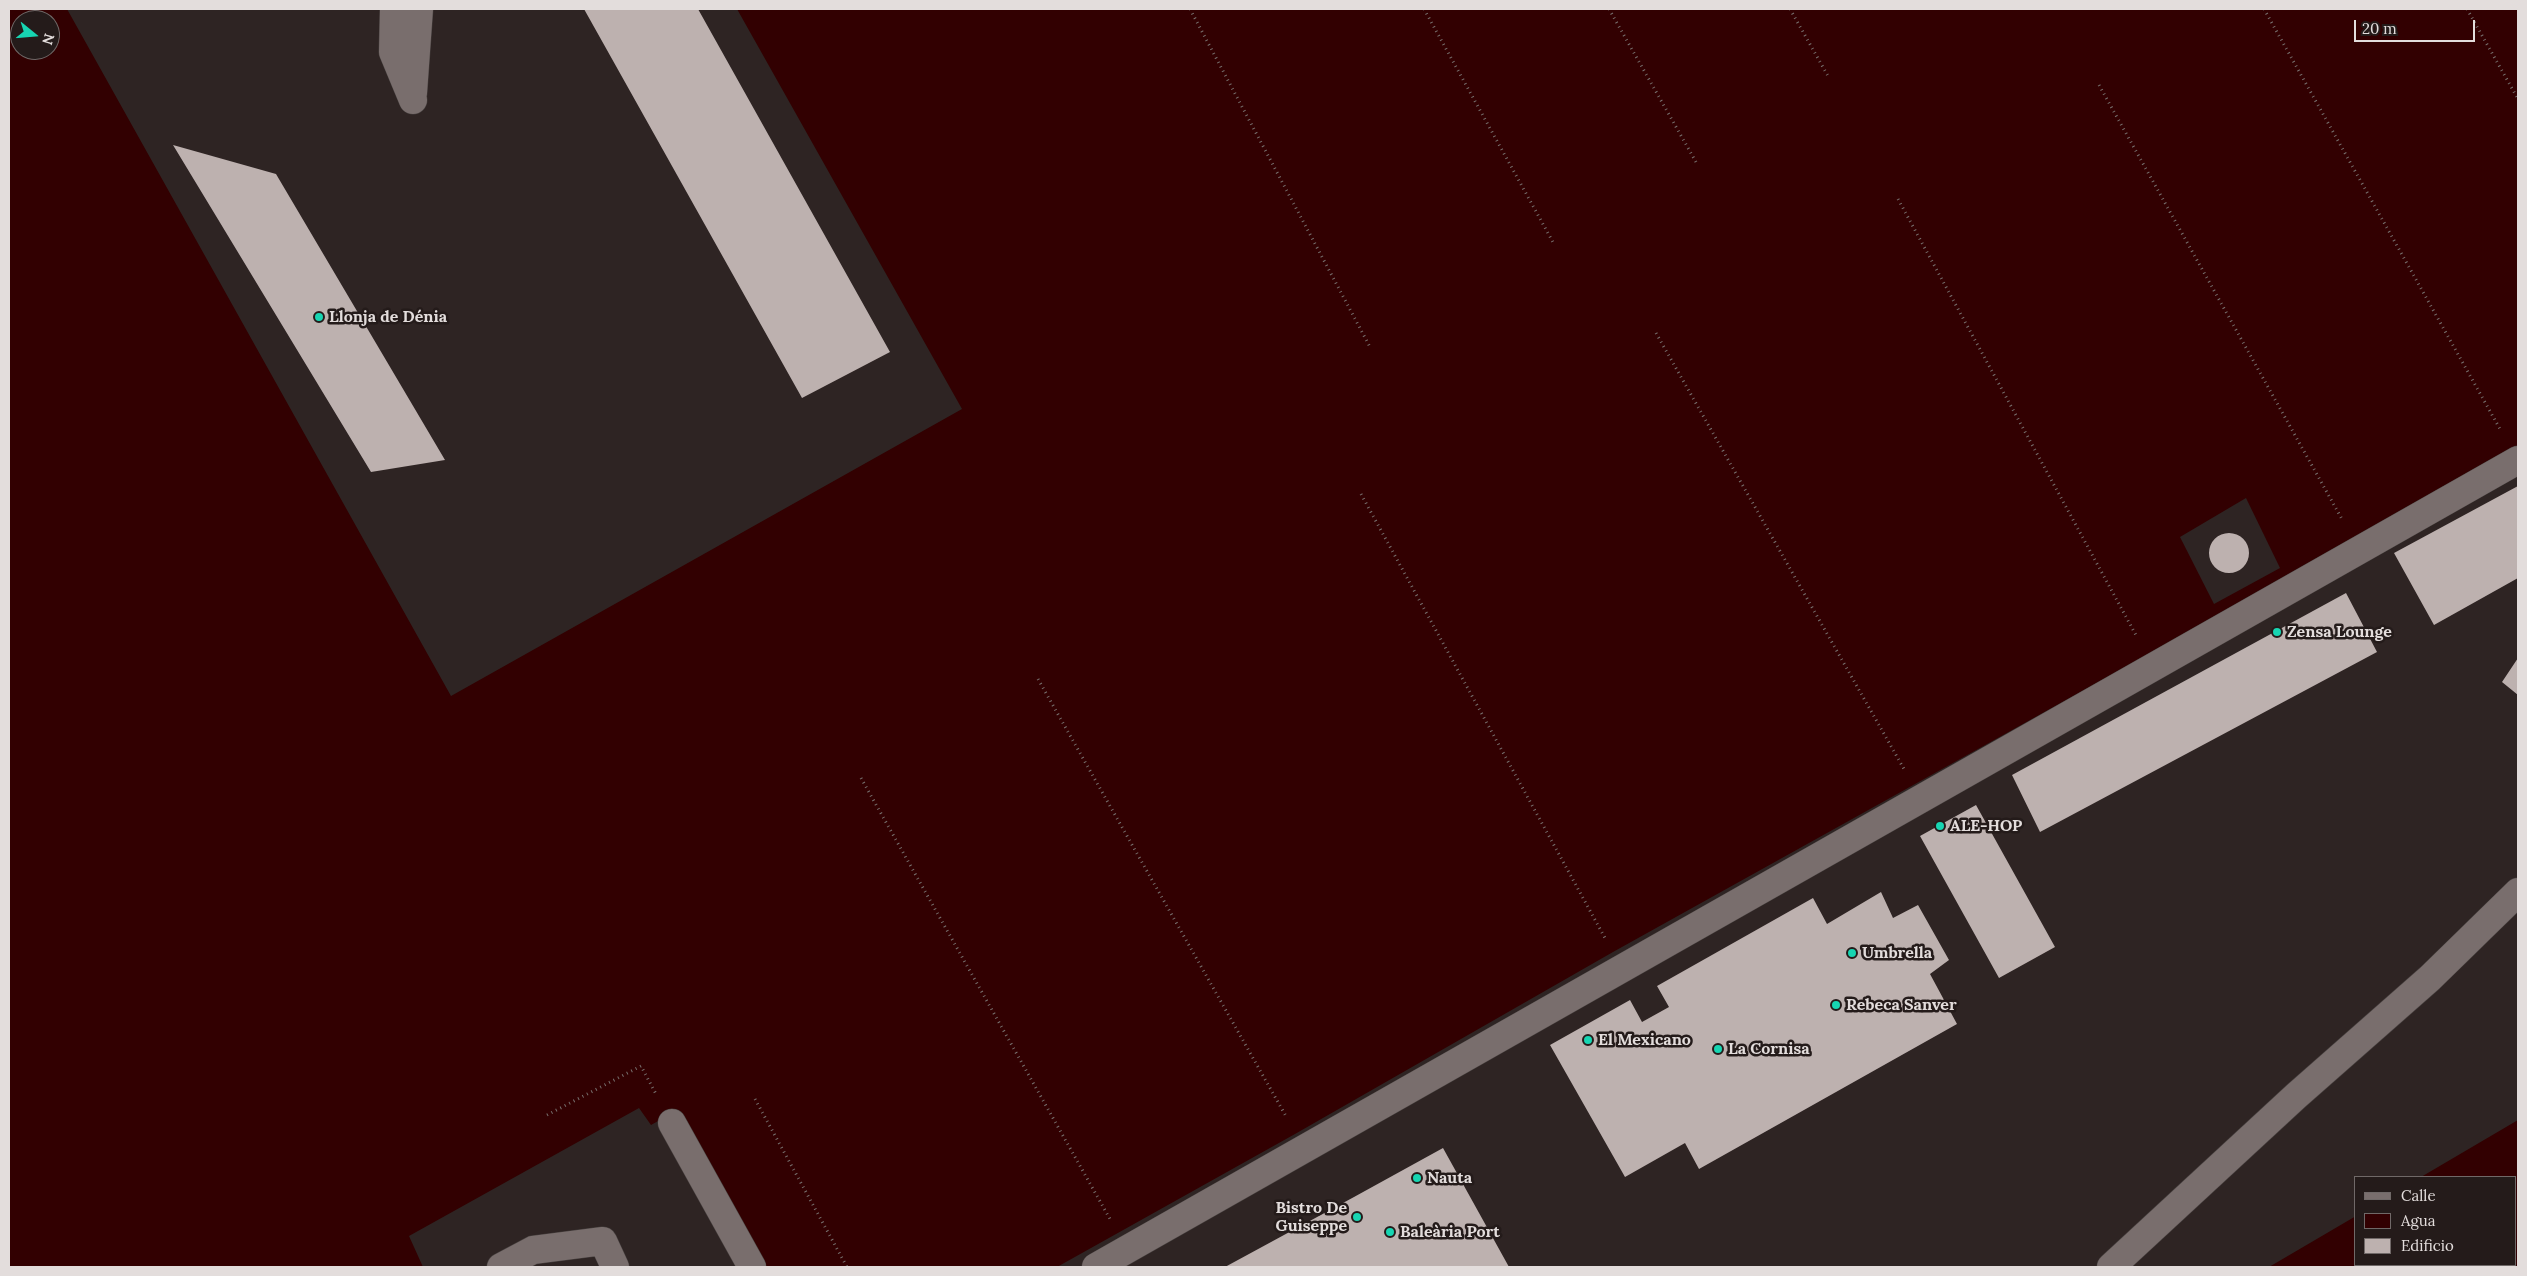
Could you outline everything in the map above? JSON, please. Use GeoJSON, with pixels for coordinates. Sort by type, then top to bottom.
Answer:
{"type":"FeatureCollection","features":[{"type":"Feature","properties":{"kind":"street"},"geometry":{"type":"LineString","coordinates":[[394,9],[393,52],[413,100],[419,9]]}},
{"type":"Feature","properties":{"kind":"street"},"geometry":{"type":"LineString","coordinates":[[1096,1267],[2518,460]]}},
{"type":"Feature","properties":{"kind":"street"},"geometry":{"type":"LineString","coordinates":[[2111,1267],[2296,1096],[2430,978],[2518,892]]}},
{"type":"Feature","properties":{"kind":"street"},"geometry":{"type":"LineString","coordinates":[[672,1123],[752,1267]]}},
{"type":"Feature","properties":{"kind":"street"},"geometry":{"type":"LineString","coordinates":[[501,1267],[533,1250],[603,1241],[615,1267]]}},
{"type":"Feature","properties":{"kind":"path"},"geometry":{"type":"LineString","coordinates":[[1190,9],[1370,347]]}},
{"type":"Feature","properties":{"kind":"path"},"geometry":{"type":"LineString","coordinates":[[1424,9],[1554,244]]}},
{"type":"Feature","properties":{"kind":"path"},"geometry":{"type":"LineString","coordinates":[[1609,9],[1696,162]]}},
{"type":"Feature","properties":{"kind":"path"},"geometry":{"type":"LineString","coordinates":[[1790,9],[1828,76]]}},
{"type":"Feature","properties":{"kind":"path"},"geometry":{"type":"LineString","coordinates":[[2264,9],[2501,432]]}},
{"type":"Feature","properties":{"kind":"path"},"geometry":{"type":"LineString","coordinates":[[2467,9],[2518,99]]}},
{"type":"Feature","properties":{"kind":"path"},"geometry":{"type":"LineString","coordinates":[[2099,85],[2348,530]]}},
{"type":"Feature","properties":{"kind":"path"},"geometry":{"type":"LineString","coordinates":[[1898,199],[2138,638]]}},
{"type":"Feature","properties":{"kind":"path"},"geometry":{"type":"LineString","coordinates":[[1656,333],[1908,776]]}},
{"type":"Feature","properties":{"kind":"path"},"geometry":{"type":"LineString","coordinates":[[1361,494],[1608,943]]}},
{"type":"Feature","properties":{"kind":"path"},"geometry":{"type":"LineString","coordinates":[[1038,679],[1291,1125]]}},
{"type":"Feature","properties":{"kind":"path"},"geometry":{"type":"LineString","coordinates":[[861,778],[1113,1224]]}},
{"type":"Feature","properties":{"kind":"path"},"geometry":{"type":"LineString","coordinates":[[548,1114],[641,1066],[672,1123]]}},
{"type":"Feature","properties":{"kind":"path"},"geometry":{"type":"LineString","coordinates":[[755,1100],[847,1267]]}},
{"type":"Feature","properties":{"kind":"water"},"geometry":{"type":"Polygon","coordinates":[[[9,9],[67,9],[451,696],[962,409],[737,9],[2518,9],[2518,445],[2147,655],[1613,952],[1295,1134],[1057,1267],[764,1267],[676,1111],[651,1125],[639,1108],[409,1236],[423,1267],[9,1267],[9,9]]]}},
{"type":"Feature","properties":{"kind":"water"},"geometry":{"type":"Polygon","coordinates":[[[2518,1120],[2518,1267],[2269,1267],[2354,1217],[2354,1266],[2517,1266],[2517,1176],[2423,1176],[2518,1120]]]}},
{"type":"Feature","properties":{"kind":"pier"},"geometry":{"type":"Polygon","coordinates":[[[2246,498],[2280,568],[2214,604],[2180,537],[2246,498]]]}},
{"type":"Feature","properties":{"kind":"building"},"geometry":{"type":"Polygon","coordinates":[[[584,9],[698,9],[890,352],[802,398],[584,9]]]}},
{"type":"Feature","properties":{"kind":"building","name":"Llonja de Dénia"},"geometry":{"type":"Polygon","coordinates":[[[173,145],[276,174],[445,460],[371,472],[173,145]]]}},
{"type":"Feature","properties":{"kind":"building"},"geometry":{"type":"Polygon","coordinates":[[[2518,486],[2518,578],[2434,625],[2394,553],[2518,486]]]}},
{"type":"Feature","properties":{"kind":"building"},"geometry":{"type":"Polygon","coordinates":[[[2233,533],[2240,536],[2246,542],[2249,553],[2248,561],[2240,570],[2233,573],[2225,573],[2218,570],[2210,561],[2209,549],[2212,542],[2221,534],[2233,533]]]}},
{"type":"Feature","properties":{"kind":"building"},"geometry":{"type":"Polygon","coordinates":[[[2346,593],[2377,652],[2040,832],[2012,775],[2346,593]]]}},
{"type":"Feature","properties":{"kind":"building"},"geometry":{"type":"Polygon","coordinates":[[[2518,658],[2518,695],[2502,682],[2518,658]]]}},
{"type":"Feature","properties":{"kind":"building"},"geometry":{"type":"Polygon","coordinates":[[[1976,805],[2055,947],[1999,978],[1920,836],[1976,805]]]}},
{"type":"Feature","properties":{"kind":"building"},"geometry":{"type":"Polygon","coordinates":[[[1881,892],[1893,918],[1918,905],[1949,960],[1930,974],[1957,1024],[1699,1169],[1685,1143],[1625,1177],[1550,1045],[1630,1000],[1642,1022],[1669,1007],[1657,986],[1813,898],[1827,924],[1881,892]]]}},
{"type":"Feature","properties":{"kind":"building","name":"Baleària Port"},"geometry":{"type":"Polygon","coordinates":[[[1443,1148],[1509,1267],[1225,1267],[1354,1197],[1443,1148]]]}},
{"type":"Feature","properties":{"kind":"place","name":"Llonja de Dénia"},"geometry":{"type":"Point","coordinates":[319,317]}},
{"type":"Feature","properties":{"kind":"place","name":"Zensa Lounge"},"geometry":{"type":"Point","coordinates":[2277,632]}},
{"type":"Feature","properties":{"kind":"place","name":"ALE-HOP"},"geometry":{"type":"Point","coordinates":[1940,826]}},
{"type":"Feature","properties":{"kind":"place","name":"Umbrella"},"geometry":{"type":"Point","coordinates":[1852,953]}},
{"type":"Feature","properties":{"kind":"place","name":"Rebeca Sanver"},"geometry":{"type":"Point","coordinates":[1836,1005]}},
{"type":"Feature","properties":{"kind":"place","name":"El Mexicano"},"geometry":{"type":"Point","coordinates":[1588,1040]}},
{"type":"Feature","properties":{"kind":"place","name":"La Cornisa"},"geometry":{"type":"Point","coordinates":[1718,1049]}},
{"type":"Feature","properties":{"kind":"place","name":"Nauta"},"geometry":{"type":"Point","coordinates":[1417,1178]}},
{"type":"Feature","properties":{"kind":"place","name":"Bistro De Guiseppe"},"geometry":{"type":"Point","coordinates":[1357,1217]}},
{"type":"Feature","properties":{"kind":"place","name":"Baleària Port"},"geometry":{"type":"Point","coordinates":[1390,1232]}}]}
